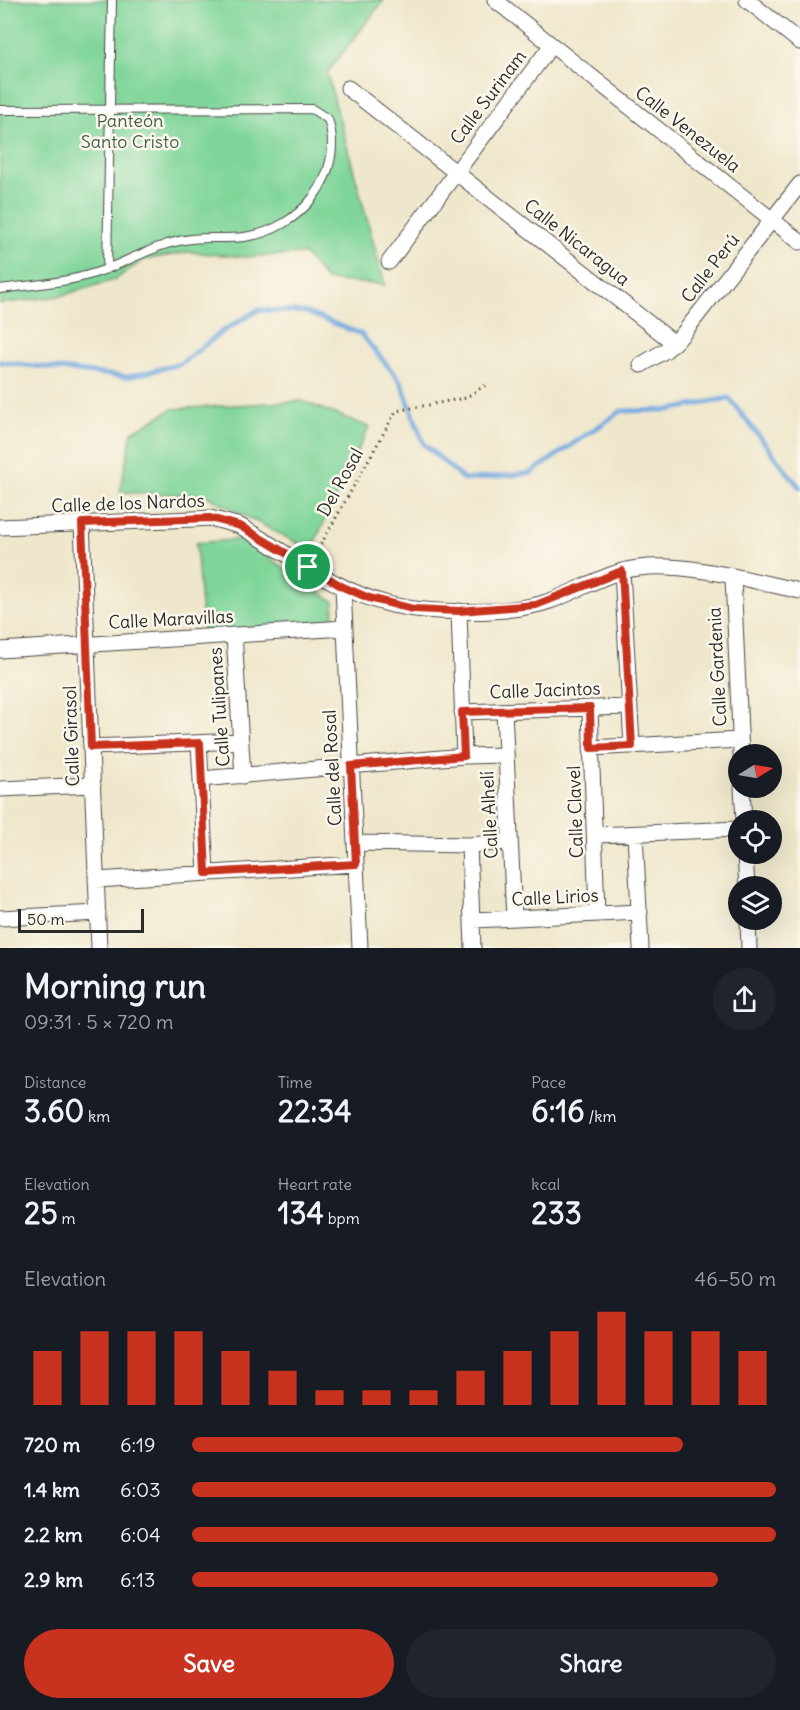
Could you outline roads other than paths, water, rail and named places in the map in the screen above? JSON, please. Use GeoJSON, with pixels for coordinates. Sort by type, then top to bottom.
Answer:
{"type":"FeatureCollection","features":[{"type":"Feature","properties":{"kind":"street","name":"Calle Venezuela"},"geometry":{"type":"LineString","coordinates":[[495,0],[800,242]]}},
{"type":"Feature","properties":{"kind":"street"},"geometry":{"type":"LineString","coordinates":[[747,0],[800,42]]}},
{"type":"Feature","properties":{"kind":"street","name":"Calle Surinam"},"geometry":{"type":"LineString","coordinates":[[390,262],[551,46]]}},
{"type":"Feature","properties":{"kind":"street","name":"Calle Nicaragua"},"geometry":{"type":"LineString","coordinates":[[348,88],[674,343]]}},
{"type":"Feature","properties":{"kind":"street","name":"Calle Perú"},"geometry":{"type":"LineString","coordinates":[[641,365],[674,343],[800,184]]}},
{"type":"Feature","properties":{"kind":"street","name":"Calle de los Nardos"},"geometry":{"type":"LineString","coordinates":[[0,527],[210,518],[240,526],[343,587],[392,605],[413,609],[459,611],[536,605],[622,571],[652,567],[733,577]]}},
{"type":"Feature","properties":{"kind":"street","name":"Calle Girasol"},"geometry":{"type":"LineString","coordinates":[[82,523],[99,948]]}},
{"type":"Feature","properties":{"kind":"street"},"geometry":{"type":"LineString","coordinates":[[622,571],[632,746]]}},
{"type":"Feature","properties":{"kind":"street"},"geometry":{"type":"LineString","coordinates":[[733,577],[800,591]]}},
{"type":"Feature","properties":{"kind":"street","name":"Calle Gardenia"},"geometry":{"type":"LineString","coordinates":[[733,577],[741,744]]}},
{"type":"Feature","properties":{"kind":"street","name":"Calle del Rosal"},"geometry":{"type":"LineString","coordinates":[[343,587],[360,948]]}},
{"type":"Feature","properties":{"kind":"street","name":"Calle Alhelí"},"geometry":{"type":"LineString","coordinates":[[459,611],[464,756]]}},
{"type":"Feature","properties":{"kind":"street","name":"Calle Maravillas"},"geometry":{"type":"LineString","coordinates":[[0,650],[345,628]]}},
{"type":"Feature","properties":{"kind":"street","name":"Calle Tulipanes"},"geometry":{"type":"LineString","coordinates":[[234,635],[243,776]]}},
{"type":"Feature","properties":{"kind":"street","name":"Calle Jacintos"},"geometry":{"type":"LineString","coordinates":[[462,712],[630,707]]}},
{"type":"Feature","properties":{"kind":"street","name":"Calle Clavel"},"geometry":{"type":"LineString","coordinates":[[590,708],[597,914]]}},
{"type":"Feature","properties":{"kind":"street","name":"Calle Alhelí"},"geometry":{"type":"LineString","coordinates":[[504,711],[514,918]]}},
{"type":"Feature","properties":{"kind":"street"},"geometry":{"type":"LineString","coordinates":[[91,747],[241,741]]}},
{"type":"Feature","properties":{"kind":"street"},"geometry":{"type":"LineString","coordinates":[[200,743],[206,873]]}},
{"type":"Feature","properties":{"kind":"street"},"geometry":{"type":"LineString","coordinates":[[591,748],[728,747]]}},
{"type":"Feature","properties":{"kind":"street"},"geometry":{"type":"LineString","coordinates":[[201,779],[464,756],[505,755]]}},
{"type":"Feature","properties":{"kind":"street"},"geometry":{"type":"LineString","coordinates":[[0,789],[93,785]]}},
{"type":"Feature","properties":{"kind":"street"},"geometry":{"type":"LineString","coordinates":[[596,834],[728,829]]}},
{"type":"Feature","properties":{"kind":"street"},"geometry":{"type":"LineString","coordinates":[[635,834],[641,948]]}},
{"type":"Feature","properties":{"kind":"street"},"geometry":{"type":"LineString","coordinates":[[355,843],[469,845],[509,842]]}},
{"type":"Feature","properties":{"kind":"street","name":"Calle Alhelí"},"geometry":{"type":"LineString","coordinates":[[469,845],[473,948]]}},
{"type":"Feature","properties":{"kind":"street"},"geometry":{"type":"LineString","coordinates":[[96,880],[356,864]]}},
{"type":"Feature","properties":{"kind":"street","name":"Calle Lirios"},"geometry":{"type":"LineString","coordinates":[[473,920],[640,912]]}},
{"type":"Feature","properties":{"kind":"street"},"geometry":{"type":"LineString","coordinates":[[0,918],[98,913]]}},
{"type":"Feature","properties":{"kind":"street"},"geometry":{"type":"LineString","coordinates":[[748,930],[749,948]]}},
{"type":"Feature","properties":{"kind":"lane"},"geometry":{"type":"LineString","coordinates":[[107,269],[112,0]]}},
{"type":"Feature","properties":{"kind":"lane"},"geometry":{"type":"LineString","coordinates":[[0,110],[312,109],[328,119],[332,132],[332,148],[320,189],[307,205],[279,225],[245,237],[207,237],[174,242],[107,269],[75,279],[0,289]]}},
{"type":"Feature","properties":{"kind":"waterway"},"geometry":{"type":"LineString","coordinates":[[0,362],[128,377],[180,364],[223,331],[258,310],[305,312],[361,334],[401,382],[424,444],[464,480],[531,473],[621,411],[670,410],[729,398],[800,488]]}},
{"type":"Feature","properties":{"kind":"park label","name":"Panteón Santo Cristo"},"geometry":{"type":"Point","coordinates":[130,130]}}]}
